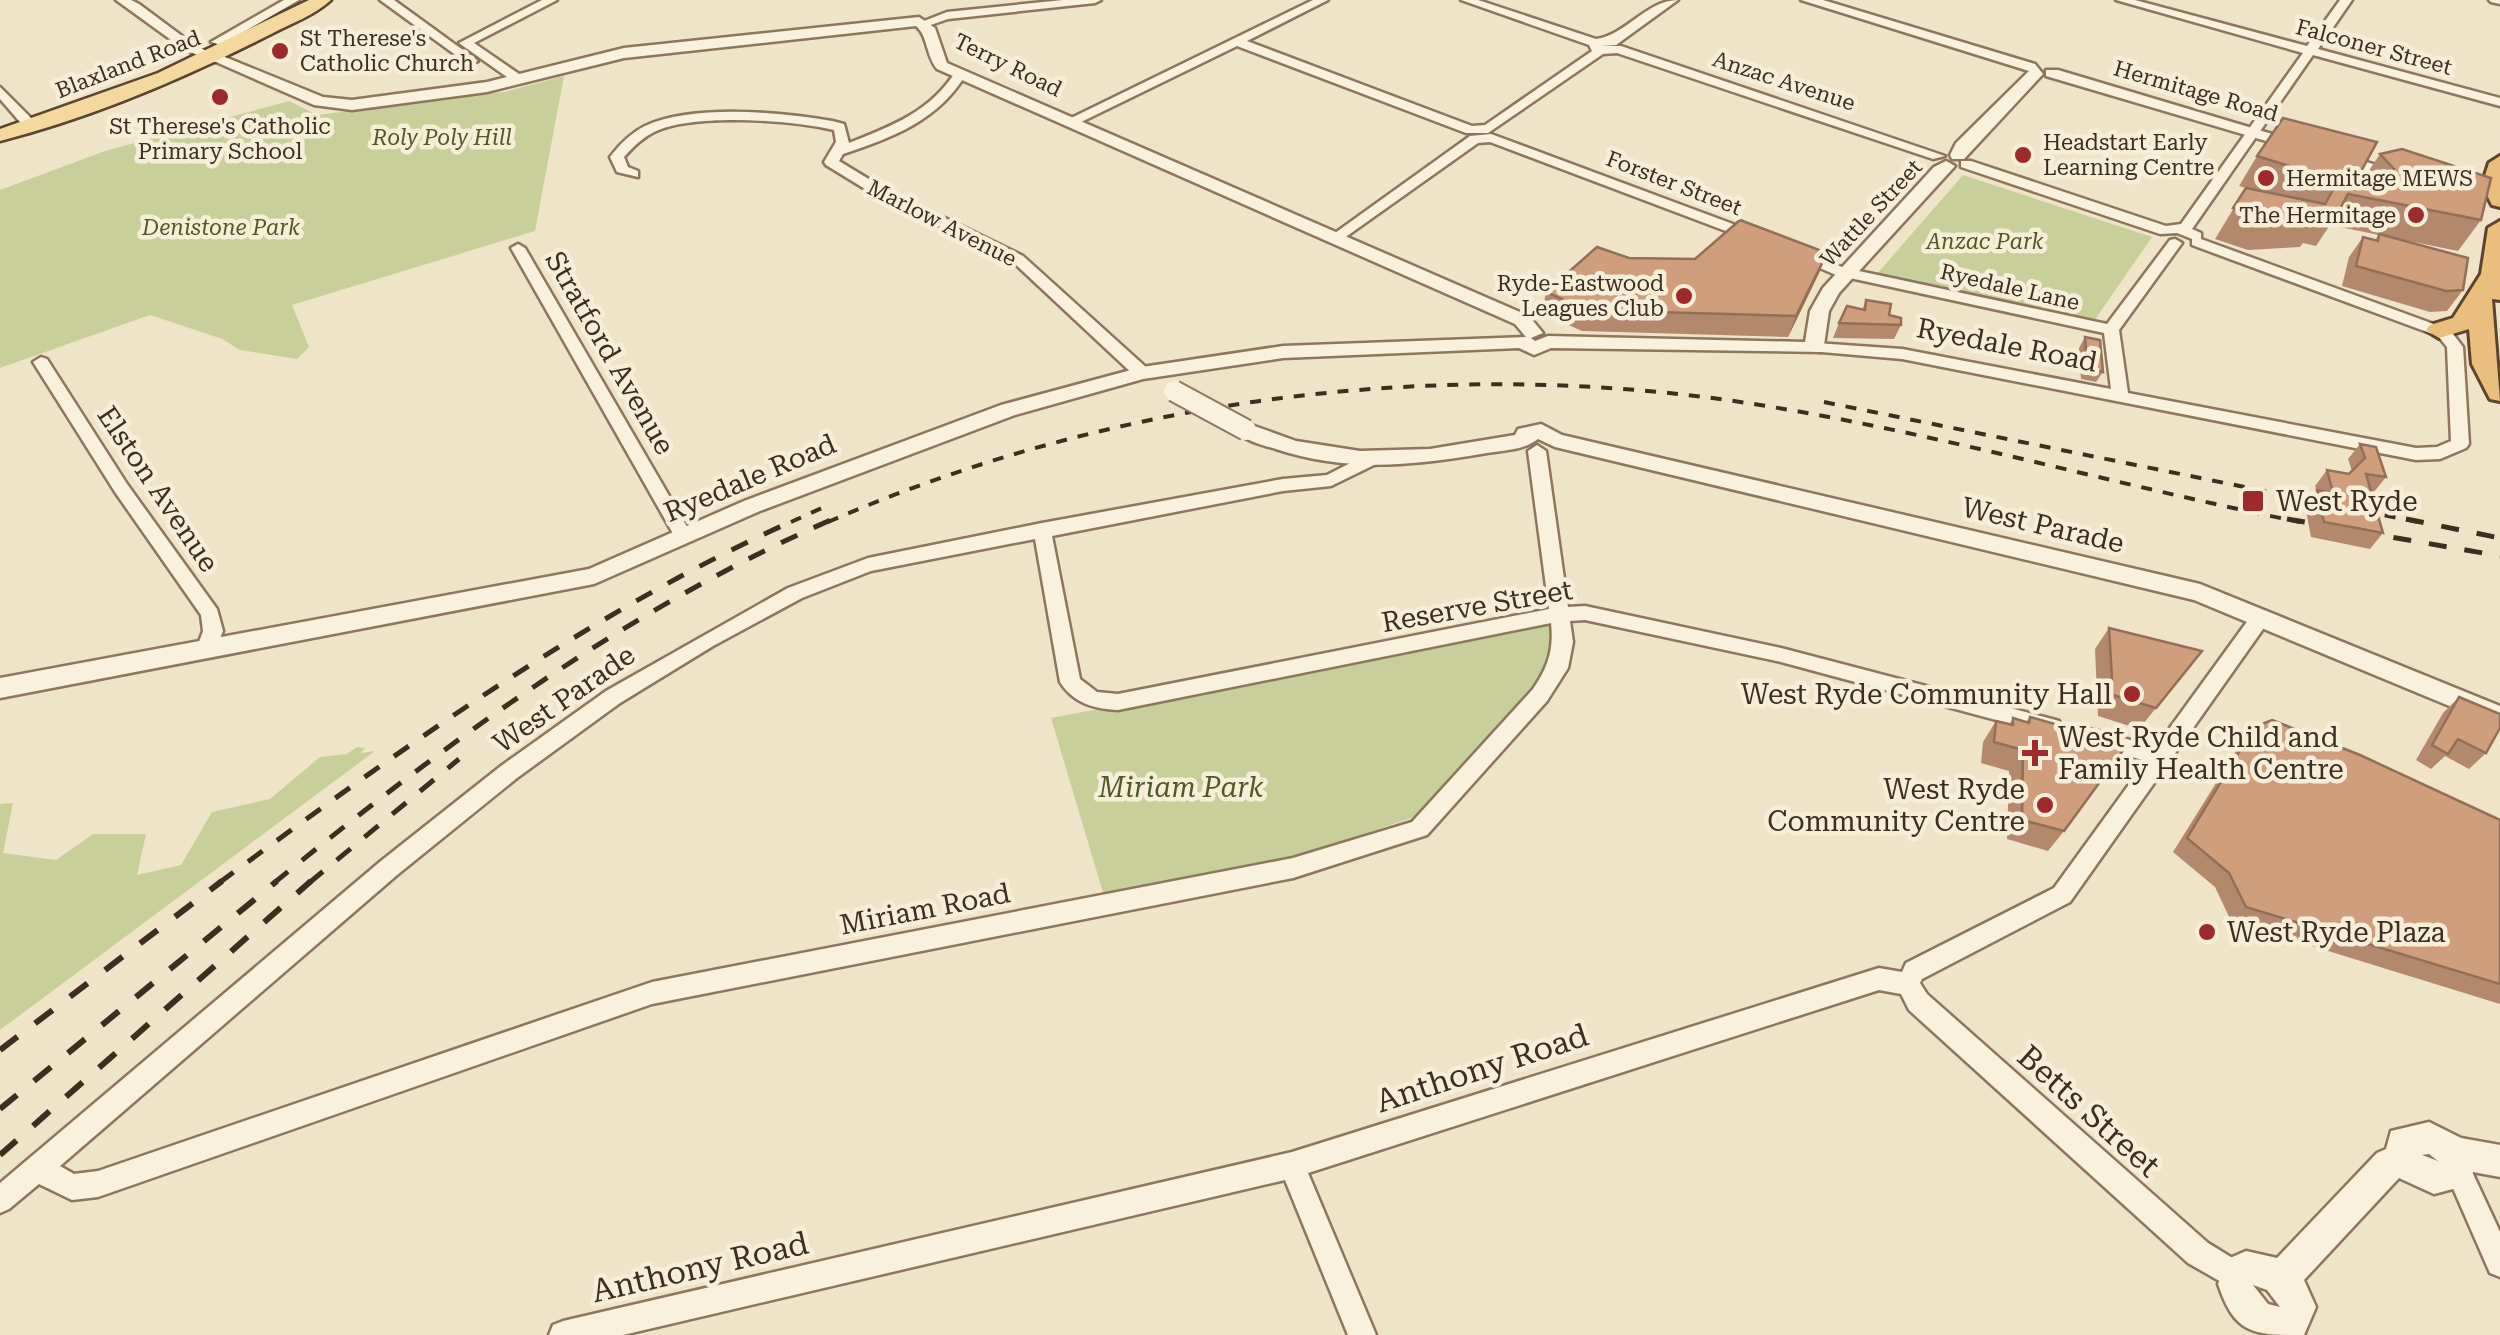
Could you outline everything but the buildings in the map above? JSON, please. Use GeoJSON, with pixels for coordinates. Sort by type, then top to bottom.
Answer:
{"type":"FeatureCollection","features":[{"type":"Feature","properties":{"kind":"highway"},"geometry":{"type":"LineString","coordinates":[[2500,162],[2494,185],[2500,202]]}},
{"type":"Feature","properties":{"kind":"highway"},"geometry":{"type":"LineString","coordinates":[[2500,228],[2485,364],[2500,394]]}},
{"type":"Feature","properties":{"kind":"highway"},"geometry":{"type":"LineString","coordinates":[[2439,330],[2462,323],[2491,293]]}},
{"type":"Feature","properties":{"kind":"main road","name":"Blaxland Road"},"geometry":{"type":"LineString","coordinates":[[0,134],[136,91],[322,0]]}},
{"type":"Feature","properties":{"kind":"street"},"geometry":{"type":"LineString","coordinates":[[122,0],[147,6],[188,48],[216,50]]}},
{"type":"Feature","properties":{"kind":"street","name":"Blaxland Road"},"geometry":{"type":"LineString","coordinates":[[216,50],[293,0]]}},
{"type":"Feature","properties":{"kind":"street"},"geometry":{"type":"LineString","coordinates":[[386,0],[510,81]]}},
{"type":"Feature","properties":{"kind":"street"},"geometry":{"type":"LineString","coordinates":[[448,42],[532,0]]}},
{"type":"Feature","properties":{"kind":"street"},"geometry":{"type":"LineString","coordinates":[[510,81],[465,44],[551,0]]}},
{"type":"Feature","properties":{"kind":"street"},"geometry":{"type":"LineString","coordinates":[[925,23],[947,16],[1095,0]]}},
{"type":"Feature","properties":{"kind":"street"},"geometry":{"type":"LineString","coordinates":[[1070,122],[1322,0]]}},
{"type":"Feature","properties":{"kind":"street","name":"Anzac Avenue"},"geometry":{"type":"LineString","coordinates":[[1467,0],[2175,234]]}},
{"type":"Feature","properties":{"kind":"street"},"geometry":{"type":"LineString","coordinates":[[1336,238],[1672,0]]}},
{"type":"Feature","properties":{"kind":"street","name":"Hermitage Road"},"geometry":{"type":"LineString","coordinates":[[1808,0],[2421,181]]}},
{"type":"Feature","properties":{"kind":"street","name":"Falconer Street"},"geometry":{"type":"LineString","coordinates":[[2122,0],[2500,102]]}},
{"type":"Feature","properties":{"kind":"street"},"geometry":{"type":"LineString","coordinates":[[2120,398],[2111,330],[2175,234],[2346,0]]}},
{"type":"Feature","properties":{"kind":"street","name":"Terry Road"},"geometry":{"type":"LineString","coordinates":[[216,50],[332,104],[461,92],[624,52],[902,20],[925,23],[936,59],[960,74],[1522,320],[1535,339]]}},
{"type":"Feature","properties":{"kind":"street","name":"Forster Street"},"geometry":{"type":"LineString","coordinates":[[1236,41],[1768,243]]}},
{"type":"Feature","properties":{"kind":"street","name":"Wattle Street"},"geometry":{"type":"LineString","coordinates":[[1816,348],[1815,326],[1841,272],[1905,209],[1928,179],[1952,160],[2039,71]]}},
{"type":"Feature","properties":{"kind":"street"},"geometry":{"type":"LineString","coordinates":[[842,150],[913,122],[941,104],[960,74]]}},
{"type":"Feature","properties":{"kind":"street"},"geometry":{"type":"LineString","coordinates":[[0,91],[31,126]]}},
{"type":"Feature","properties":{"kind":"street","name":"Marlow Avenue"},"geometry":{"type":"LineString","coordinates":[[632,174],[622,168],[617,157],[626,142],[646,132],[704,116],[839,127],[844,136],[842,150],[831,162],[842,171],[1018,259],[1142,374],[1246,430],[1301,450],[1357,458]]}},
{"type":"Feature","properties":{"kind":"street"},"geometry":{"type":"LineString","coordinates":[[2474,196],[2500,202]]}},
{"type":"Feature","properties":{"kind":"street"},"geometry":{"type":"LineString","coordinates":[[2175,234],[2439,330]]}},
{"type":"Feature","properties":{"kind":"street","name":"Stratford Avenue"},"geometry":{"type":"LineString","coordinates":[[518,248],[684,538]]}},
{"type":"Feature","properties":{"kind":"street"},"geometry":{"type":"LineString","coordinates":[[1785,250],[1841,272]]}},
{"type":"Feature","properties":{"kind":"street","name":"Ryedale Lane"},"geometry":{"type":"LineString","coordinates":[[1841,272],[2111,330]]}},
{"type":"Feature","properties":{"kind":"street","name":"Ryedale Road"},"geometry":{"type":"LineString","coordinates":[[0,688],[559,585],[630,563],[752,506],[1008,410],[1187,366],[1334,348],[1535,339],[1902,354],[2416,454],[2449,450],[2460,444],[2462,437],[2455,347],[2439,330]]}},
{"type":"Feature","properties":{"kind":"street","name":"Elston Avenue"},"geometry":{"type":"LineString","coordinates":[[40,362],[121,488],[210,614],[213,631],[206,650]]}},
{"type":"Feature","properties":{"kind":"street"},"geometry":{"type":"LineString","coordinates":[[1174,391],[1187,366]]}},
{"type":"Feature","properties":{"kind":"street","name":"West Parade"},"geometry":{"type":"LineString","coordinates":[[1283,485],[1328,472],[1357,458],[1426,457],[1539,444],[2200,593],[2500,717]]}},
{"type":"Feature","properties":{"kind":"street","name":"Miriam Road"},"geometry":{"type":"LineString","coordinates":[[39,1169],[72,1187],[98,1184],[652,992],[1293,868],[1419,829],[1540,695],[1558,668],[1564,642],[1539,444]]}},
{"type":"Feature","properties":{"kind":"street","name":"West Parade"},"geometry":{"type":"LineString","coordinates":[[0,1200],[389,868],[509,772],[612,697],[795,593],[868,565],[1042,529],[1330,480],[1357,458]]}},
{"type":"Feature","properties":{"kind":"street","name":"Reserve Street"},"geometry":{"type":"LineString","coordinates":[[1042,529],[1070,682],[1080,695],[1099,702],[1118,702],[1559,614],[1600,614],[1781,654],[2163,758]]}},
{"type":"Feature","properties":{"kind":"street"},"geometry":{"type":"LineString","coordinates":[[1908,984],[1914,970],[2062,895],[2261,616]]}},
{"type":"Feature","properties":{"kind":"street","name":"Anthony Road"},"geometry":{"type":"LineString","coordinates":[[563,1335],[1292,1165],[1879,979],[1908,984]]}},
{"type":"Feature","properties":{"kind":"street","name":"Betts Street"},"geometry":{"type":"LineString","coordinates":[[1908,984],[1918,1002],[2198,1253],[2237,1277]]}},
{"type":"Feature","properties":{"kind":"street"},"geometry":{"type":"LineString","coordinates":[[2281,1279],[2389,1164],[2404,1160],[2414,1170],[2433,1178],[2452,1176],[2455,1161]]}},
{"type":"Feature","properties":{"kind":"street"},"geometry":{"type":"LineString","coordinates":[[2455,1161],[2500,1161]]}},
{"type":"Feature","properties":{"kind":"street"},"geometry":{"type":"LineString","coordinates":[[2455,1161],[2500,1263]]}},
{"type":"Feature","properties":{"kind":"street"},"geometry":{"type":"LineString","coordinates":[[1292,1165],[1362,1335]]}},
{"type":"Feature","properties":{"kind":"street"},"geometry":{"type":"LineString","coordinates":[[2254,1267],[2281,1279],[2296,1300],[2296,1319],[2280,1326],[2251,1326],[2237,1293],[2237,1277],[2246,1268],[2254,1267]]}},
{"type":"Feature","properties":{"kind":"green space","name":"Denistone Park"},"geometry":{"type":"Polygon","coordinates":[[[564,76],[535,231],[292,305],[309,347],[297,359],[240,350],[222,339],[150,315],[0,368],[0,190],[105,151],[289,101],[317,115],[504,92],[564,76]]]}},
{"type":"Feature","properties":{"kind":"green space","name":"Anzac Park"},"geometry":{"type":"Polygon","coordinates":[[[1963,175],[2152,237],[2094,321],[1876,275],[1963,175]]]}},
{"type":"Feature","properties":{"kind":"green space","name":"Miriam Park"},"geometry":{"type":"Polygon","coordinates":[[[1551,624],[1554,637],[1541,676],[1418,816],[1287,859],[1104,896],[1051,718],[1551,624]]]}},
{"type":"Feature","properties":{"kind":"green space"},"geometry":{"type":"Polygon","coordinates":[[[357,747],[365,748],[361,753],[375,751],[0,1030],[0,804],[13,803],[3,853],[56,860],[93,834],[146,834],[137,875],[181,865],[212,812],[270,799],[320,757],[347,754],[357,747]]]}},
{"type":"Feature","properties":{"kind":"railway"},"geometry":{"type":"LineString","coordinates":[[828,522],[938,479],[1052,444],[1168,416],[1286,398],[1405,387],[1524,384],[1643,391],[1828,417],[2300,522]]}},
{"type":"Feature","properties":{"kind":"railway"},"geometry":{"type":"LineString","coordinates":[[1824,402],[2418,522]]}},
{"type":"Feature","properties":{"kind":"railway"},"geometry":{"type":"LineString","coordinates":[[791,522],[824,507]]}},
{"type":"Feature","properties":{"kind":"railway"},"geometry":{"type":"LineString","coordinates":[[219,883],[427,733],[571,640],[645,596],[797,519]]}},
{"type":"Feature","properties":{"kind":"railway"},"geometry":{"type":"LineString","coordinates":[[274,883],[405,779],[541,682],[683,594],[833,519]]}},
{"type":"Feature","properties":{"kind":"railway"},"geometry":{"type":"LineString","coordinates":[[2287,519],[2500,556]]}},
{"type":"Feature","properties":{"kind":"railway"},"geometry":{"type":"LineString","coordinates":[[2406,519],[2500,538]]}},
{"type":"Feature","properties":{"kind":"railway"},"geometry":{"type":"LineString","coordinates":[[309,883],[459,759]]}},
{"type":"Feature","properties":{"kind":"railway"},"geometry":{"type":"LineString","coordinates":[[0,1050],[222,881]]}},
{"type":"Feature","properties":{"kind":"railway"},"geometry":{"type":"LineString","coordinates":[[0,1109],[277,881]]}},
{"type":"Feature","properties":{"kind":"railway"},"geometry":{"type":"LineString","coordinates":[[0,1155],[311,881]]}},
{"type":"Feature","properties":{"kind":"place","name":"St Therese's Catholic Church"},"geometry":{"type":"Point","coordinates":[280,51]}},
{"type":"Feature","properties":{"kind":"place","name":"St Therese's Catholic Primary School"},"geometry":{"type":"Point","coordinates":[220,97]}},
{"type":"Feature","properties":{"kind":"place","name":"Headstart Early Learning Centre"},"geometry":{"type":"Point","coordinates":[2023,155]}},
{"type":"Feature","properties":{"kind":"place","name":"Hermitage MEWS"},"geometry":{"type":"Point","coordinates":[2266,178]}},
{"type":"Feature","properties":{"kind":"place","name":"The Hermitage"},"geometry":{"type":"Point","coordinates":[2416,215]}},
{"type":"Feature","properties":{"kind":"place","name":"Ryde-Eastwood Leagues Club"},"geometry":{"type":"Point","coordinates":[1684,296]}},
{"type":"Feature","properties":{"kind":"place","name":"West Ryde"},"geometry":{"type":"Point","coordinates":[2253,501]}},
{"type":"Feature","properties":{"kind":"place","name":"West Ryde Community Hall"},"geometry":{"type":"Point","coordinates":[2132,694]}},
{"type":"Feature","properties":{"kind":"place","name":"West Ryde Child and Family Health Centre"},"geometry":{"type":"Point","coordinates":[2035,753]}},
{"type":"Feature","properties":{"kind":"place","name":"West Ryde Community Centre"},"geometry":{"type":"Point","coordinates":[2045,805]}},
{"type":"Feature","properties":{"kind":"place","name":"West Ryde Plaza"},"geometry":{"type":"Point","coordinates":[2207,932]}},
{"type":"Feature","properties":{"kind":"park label","name":"Roly Poly Hill"},"geometry":{"type":"Point","coordinates":[442,137]}}]}
